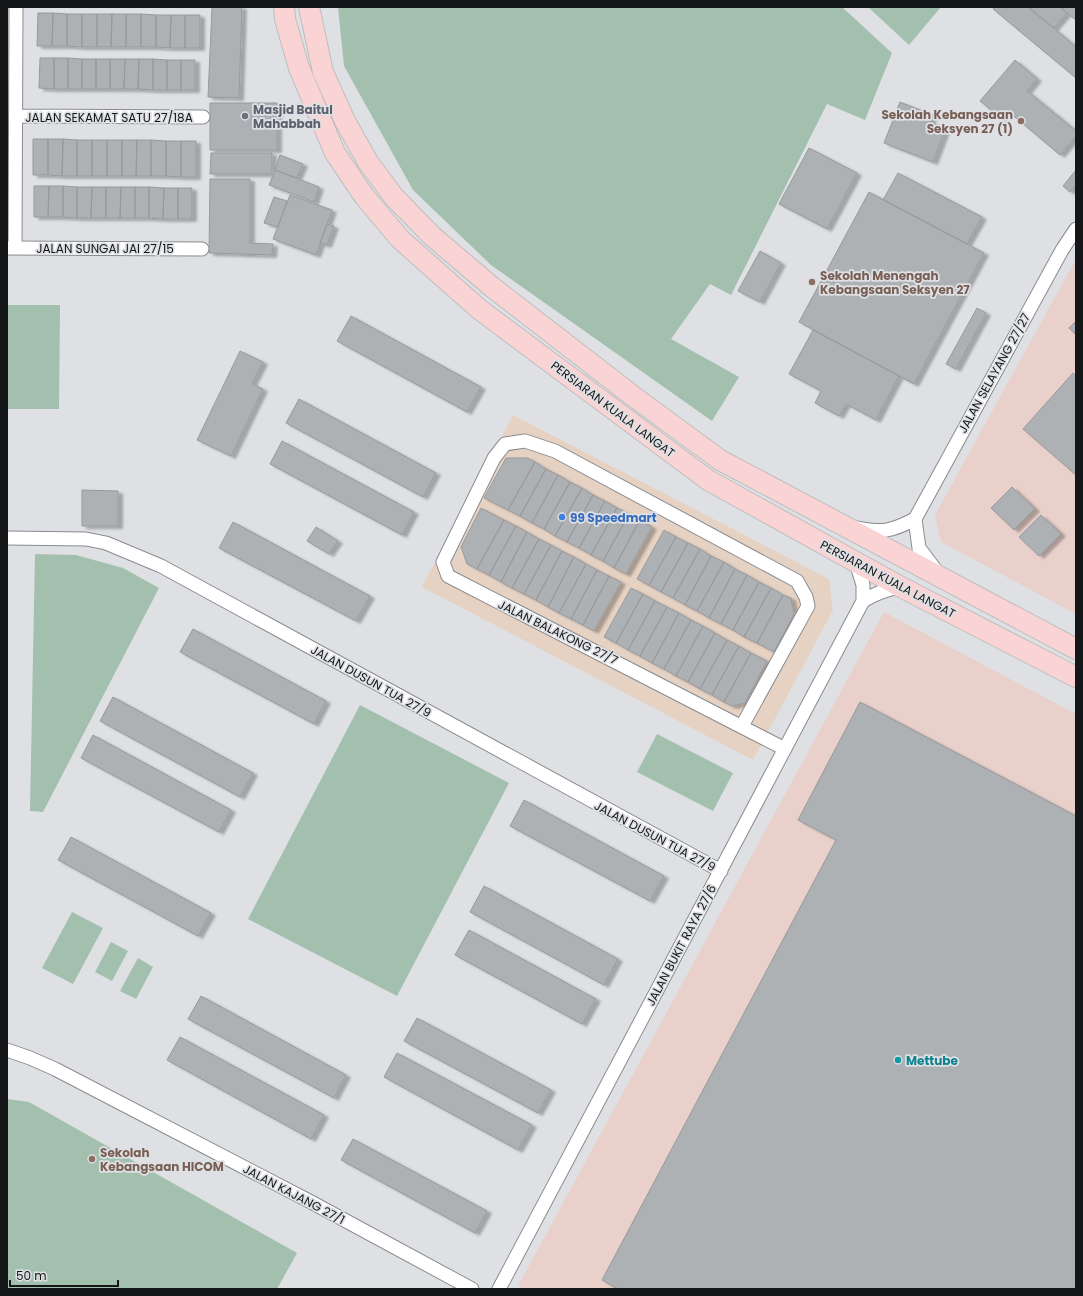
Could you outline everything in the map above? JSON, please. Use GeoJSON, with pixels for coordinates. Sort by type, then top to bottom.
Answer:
{"type":"FeatureCollection","features":[{"type":"Feature","properties":{"kind":"main road","name":"PERSIARAN KUALA LANGAT"},"geometry":{"type":"LineString","coordinates":[[284,7],[285,19],[299,68],[335,153],[364,196],[400,239],[479,309],[708,480],[901,587],[1076,677]]}},
{"type":"Feature","properties":{"kind":"main road","name":"PERSIARAN KUALA LANGAT"},"geometry":{"type":"LineString","coordinates":[[309,7],[322,72],[345,121],[368,162],[394,197],[432,236],[492,286],[633,396],[720,460],[1076,649]]}},
{"type":"Feature","properties":{"kind":"main road"},"geometry":{"type":"LineString","coordinates":[[708,480],[720,460]]}},
{"type":"Feature","properties":{"kind":"street"},"geometry":{"type":"LineString","coordinates":[[11,248],[16,116],[16,7]]}},
{"type":"Feature","properties":{"kind":"street","name":"JALAN SEKAMAT SATU 27/18A"},"geometry":{"type":"LineString","coordinates":[[16,116],[203,117]]}},
{"type":"Feature","properties":{"kind":"street","name":"JALAN SELAYANG 27/27"},"geometry":{"type":"LineString","coordinates":[[915,519],[1062,250],[1076,229]]}},
{"type":"Feature","properties":{"kind":"street","name":"JALAN SUNGAI JAI 27/15"},"geometry":{"type":"LineString","coordinates":[[11,248],[202,249]]}},
{"type":"Feature","properties":{"kind":"street","name":"JALAN BALAKONG 27/7"},"geometry":{"type":"LineString","coordinates":[[742,726],[808,606],[806,597],[797,581],[548,448],[525,441],[505,444],[494,458],[442,562],[448,576],[518,614],[591,648],[785,749]]}},
{"type":"Feature","properties":{"kind":"street"},"geometry":{"type":"LineString","coordinates":[[838,522],[858,528],[885,532],[915,519],[919,548],[941,577]]}},
{"type":"Feature","properties":{"kind":"street","name":"JALAN DUSUN TUA 27/9"},"geometry":{"type":"LineString","coordinates":[[7,538],[86,539],[106,543],[161,566],[721,871]]}},
{"type":"Feature","properties":{"kind":"street"},"geometry":{"type":"LineString","coordinates":[[856,562],[863,585],[863,602]]}},
{"type":"Feature","properties":{"kind":"street"},"geometry":{"type":"LineString","coordinates":[[863,602],[874,594],[886,589],[901,587]]}},
{"type":"Feature","properties":{"kind":"street","name":"JALAN BUKIT RAYA 27/6"},"geometry":{"type":"LineString","coordinates":[[499,1289],[863,602]]}},
{"type":"Feature","properties":{"kind":"street","name":"JALAN KAJANG 27/1"},"geometry":{"type":"LineString","coordinates":[[7,1050],[62,1072],[311,1202],[472,1289]]}},
{"type":"Feature","properties":{"kind":"shaded area"},"geometry":{"type":"Polygon","coordinates":[[[1076,259],[1076,614],[941,542],[935,515],[1076,259]]]}},
{"type":"Feature","properties":{"kind":"shaded area"},"geometry":{"type":"Polygon","coordinates":[[[513,415],[829,579],[833,610],[753,760],[422,587],[513,415]]]}},
{"type":"Feature","properties":{"kind":"shaded area","name":"Mettube"},"geometry":{"type":"Polygon","coordinates":[[[884,612],[1076,714],[1076,1289],[525,1289],[518,1286],[884,612]]]}},
{"type":"Feature","properties":{"kind":"green space"},"geometry":{"type":"Polygon","coordinates":[[[338,7],[842,7],[892,53],[865,120],[827,104],[731,295],[710,284],[671,339],[739,377],[712,421],[491,265],[413,190],[344,66],[338,7]]]}},
{"type":"Feature","properties":{"kind":"green space"},"geometry":{"type":"Polygon","coordinates":[[[868,7],[941,7],[909,45],[868,7]]]}},
{"type":"Feature","properties":{"kind":"green space"},"geometry":{"type":"Polygon","coordinates":[[[7,305],[60,305],[59,409],[7,409],[7,305]]]}},
{"type":"Feature","properties":{"kind":"green space"},"geometry":{"type":"Polygon","coordinates":[[[35,554],[76,555],[123,568],[159,588],[43,812],[30,811],[35,554]]]}},
{"type":"Feature","properties":{"kind":"green space"},"geometry":{"type":"Polygon","coordinates":[[[360,705],[509,783],[397,996],[248,919],[360,705]]]}},
{"type":"Feature","properties":{"kind":"green space"},"geometry":{"type":"Polygon","coordinates":[[[657,734],[733,773],[713,811],[637,772],[657,734]]]}},
{"type":"Feature","properties":{"kind":"green space"},"geometry":{"type":"Polygon","coordinates":[[[72,912],[103,928],[73,984],[42,968],[72,912]]]}},
{"type":"Feature","properties":{"kind":"green space"},"geometry":{"type":"Polygon","coordinates":[[[111,942],[128,951],[112,981],[95,972],[111,942]]]}},
{"type":"Feature","properties":{"kind":"green space"},"geometry":{"type":"Polygon","coordinates":[[[138,958],[153,967],[136,999],[120,991],[138,958]]]}},
{"type":"Feature","properties":{"kind":"green space","name":"Sekolah Kebangsaan HICOM"},"geometry":{"type":"Polygon","coordinates":[[[7,1099],[29,1102],[297,1253],[277,1289],[7,1289],[7,1099]]]}},
{"type":"Feature","properties":{"kind":"building"},"geometry":{"type":"Polygon","coordinates":[[[212,7],[242,7],[239,98],[208,97],[212,7]]]}},
{"type":"Feature","properties":{"kind":"building"},"geometry":{"type":"Polygon","coordinates":[[[995,7],[1028,7],[1076,47],[1076,78],[993,9],[995,7]]]}},
{"type":"Feature","properties":{"kind":"building"},"geometry":{"type":"Polygon","coordinates":[[[1028,7],[1060,7],[1067,13],[1054,28],[1028,7]]]}},
{"type":"Feature","properties":{"kind":"building"},"geometry":{"type":"Polygon","coordinates":[[[1060,7],[1076,7],[1076,20],[1067,13],[1060,7]]]}},
{"type":"Feature","properties":{"kind":"building"},"geometry":{"type":"Polygon","coordinates":[[[38,13],[53,13],[52,46],[37,46],[38,13]]]}},
{"type":"Feature","properties":{"kind":"building"},"geometry":{"type":"Polygon","coordinates":[[[53,13],[67,14],[67,46],[52,46],[53,13]]]}},
{"type":"Feature","properties":{"kind":"building"},"geometry":{"type":"Polygon","coordinates":[[[67,14],[82,14],[82,47],[67,46],[67,14]]]}},
{"type":"Feature","properties":{"kind":"building"},"geometry":{"type":"Polygon","coordinates":[[[82,14],[97,14],[97,47],[82,47],[82,14]]]}},
{"type":"Feature","properties":{"kind":"building"},"geometry":{"type":"Polygon","coordinates":[[[97,14],[112,14],[111,47],[97,47],[97,14]]]}},
{"type":"Feature","properties":{"kind":"building"},"geometry":{"type":"Polygon","coordinates":[[[112,14],[126,14],[126,47],[111,47],[112,14]]]}},
{"type":"Feature","properties":{"kind":"building"},"geometry":{"type":"Polygon","coordinates":[[[126,14],[141,14],[141,47],[126,47],[126,14]]]}},
{"type":"Feature","properties":{"kind":"building"},"geometry":{"type":"Polygon","coordinates":[[[141,14],[156,15],[156,47],[141,47],[141,14]]]}},
{"type":"Feature","properties":{"kind":"building"},"geometry":{"type":"Polygon","coordinates":[[[156,15],[171,15],[170,48],[156,47],[156,15]]]}},
{"type":"Feature","properties":{"kind":"building"},"geometry":{"type":"Polygon","coordinates":[[[171,15],[185,15],[185,48],[170,48],[171,15]]]}},
{"type":"Feature","properties":{"kind":"building"},"geometry":{"type":"Polygon","coordinates":[[[185,15],[200,15],[200,48],[185,48],[185,15]]]}},
{"type":"Feature","properties":{"kind":"building"},"geometry":{"type":"Polygon","coordinates":[[[40,58],[54,58],[54,89],[39,88],[40,58]]]}},
{"type":"Feature","properties":{"kind":"building"},"geometry":{"type":"Polygon","coordinates":[[[54,58],[68,58],[68,89],[54,89],[54,58]]]}},
{"type":"Feature","properties":{"kind":"building"},"geometry":{"type":"Polygon","coordinates":[[[68,58],[82,59],[82,89],[68,89],[68,58]]]}},
{"type":"Feature","properties":{"kind":"building"},"geometry":{"type":"Polygon","coordinates":[[[82,59],[96,59],[96,89],[82,89],[82,59]]]}},
{"type":"Feature","properties":{"kind":"building"},"geometry":{"type":"Polygon","coordinates":[[[96,59],[110,59],[110,89],[96,89],[96,59]]]}},
{"type":"Feature","properties":{"kind":"building"},"geometry":{"type":"Polygon","coordinates":[[[110,59],[125,59],[124,89],[110,89],[110,59]]]}},
{"type":"Feature","properties":{"kind":"building"},"geometry":{"type":"Polygon","coordinates":[[[125,59],[139,59],[138,89],[124,89],[125,59]]]}},
{"type":"Feature","properties":{"kind":"building"},"geometry":{"type":"Polygon","coordinates":[[[139,59],[153,59],[153,90],[138,89],[139,59]]]}},
{"type":"Feature","properties":{"kind":"building"},"geometry":{"type":"Polygon","coordinates":[[[153,59],[167,60],[167,90],[153,90],[153,59]]]}},
{"type":"Feature","properties":{"kind":"building"},"geometry":{"type":"Polygon","coordinates":[[[167,60],[181,60],[181,90],[167,90],[167,60]]]}},
{"type":"Feature","properties":{"kind":"building"},"geometry":{"type":"Polygon","coordinates":[[[181,60],[195,60],[195,90],[181,90],[181,60]]]}},
{"type":"Feature","properties":{"kind":"building"},"geometry":{"type":"Polygon","coordinates":[[[1015,60],[1037,79],[1027,91],[1076,131],[1076,136],[1060,155],[1009,112],[1003,120],[980,101],[1015,60]]]}},
{"type":"Feature","properties":{"kind":"building"},"geometry":{"type":"Polygon","coordinates":[[[900,102],[933,115],[930,122],[946,128],[933,162],[884,143],[900,102]]]}},
{"type":"Feature","properties":{"kind":"building"},"geometry":{"type":"Polygon","coordinates":[[[210,103],[277,103],[277,150],[210,150],[210,103]]]}},
{"type":"Feature","properties":{"kind":"building"},"geometry":{"type":"Polygon","coordinates":[[[33,139],[48,139],[48,175],[33,175],[33,139]]]}},
{"type":"Feature","properties":{"kind":"building"},"geometry":{"type":"Polygon","coordinates":[[[48,139],[63,139],[62,176],[48,175],[48,139]]]}},
{"type":"Feature","properties":{"kind":"building"},"geometry":{"type":"Polygon","coordinates":[[[63,139],[77,140],[77,176],[62,176],[63,139]]]}},
{"type":"Feature","properties":{"kind":"building"},"geometry":{"type":"Polygon","coordinates":[[[77,140],[92,140],[92,176],[77,176],[77,140]]]}},
{"type":"Feature","properties":{"kind":"building"},"geometry":{"type":"Polygon","coordinates":[[[92,140],[107,140],[107,176],[92,176],[92,140]]]}},
{"type":"Feature","properties":{"kind":"building"},"geometry":{"type":"Polygon","coordinates":[[[107,140],[122,140],[122,176],[107,176],[107,140]]]}},
{"type":"Feature","properties":{"kind":"building"},"geometry":{"type":"Polygon","coordinates":[[[122,140],[137,140],[136,176],[122,176],[122,140]]]}},
{"type":"Feature","properties":{"kind":"building"},"geometry":{"type":"Polygon","coordinates":[[[137,140],[151,140],[151,176],[136,176],[137,140]]]}},
{"type":"Feature","properties":{"kind":"building"},"geometry":{"type":"Polygon","coordinates":[[[151,140],[166,141],[166,176],[151,176],[151,140]]]}},
{"type":"Feature","properties":{"kind":"building"},"geometry":{"type":"Polygon","coordinates":[[[166,141],[181,141],[181,177],[166,176],[166,141]]]}},
{"type":"Feature","properties":{"kind":"building"},"geometry":{"type":"Polygon","coordinates":[[[181,141],[196,141],[196,177],[181,177],[181,141]]]}},
{"type":"Feature","properties":{"kind":"building"},"geometry":{"type":"Polygon","coordinates":[[[809,148],[857,173],[827,229],[779,204],[809,148]]]}},
{"type":"Feature","properties":{"kind":"building"},"geometry":{"type":"Polygon","coordinates":[[[211,153],[272,153],[272,174],[210,174],[211,153]]]}},
{"type":"Feature","properties":{"kind":"building"},"geometry":{"type":"Polygon","coordinates":[[[280,155],[303,164],[297,178],[275,170],[280,155]]]}},
{"type":"Feature","properties":{"kind":"building"},"geometry":{"type":"Polygon","coordinates":[[[275,170],[319,187],[314,202],[269,185],[275,170]]]}},
{"type":"Feature","properties":{"kind":"building"},"geometry":{"type":"Polygon","coordinates":[[[1076,170],[1076,184],[1070,192],[1063,186],[1076,170]]]}},
{"type":"Feature","properties":{"kind":"building"},"geometry":{"type":"Polygon","coordinates":[[[898,173],[982,217],[967,244],[883,200],[898,173]]]}},
{"type":"Feature","properties":{"kind":"building"},"geometry":{"type":"Polygon","coordinates":[[[210,179],[250,179],[250,243],[273,244],[272,255],[209,253],[210,179]]]}},
{"type":"Feature","properties":{"kind":"building"},"geometry":{"type":"Polygon","coordinates":[[[34,186],[49,186],[48,217],[34,217],[34,186]]]}},
{"type":"Feature","properties":{"kind":"building"},"geometry":{"type":"Polygon","coordinates":[[[49,186],[63,186],[63,217],[48,217],[49,186]]]}},
{"type":"Feature","properties":{"kind":"building"},"geometry":{"type":"Polygon","coordinates":[[[63,186],[77,187],[77,218],[63,217],[63,186]]]}},
{"type":"Feature","properties":{"kind":"building"},"geometry":{"type":"Polygon","coordinates":[[[77,187],[92,187],[91,218],[77,218],[77,187]]]}},
{"type":"Feature","properties":{"kind":"building"},"geometry":{"type":"Polygon","coordinates":[[[92,187],[106,187],[106,218],[91,218],[92,187]]]}},
{"type":"Feature","properties":{"kind":"building"},"geometry":{"type":"Polygon","coordinates":[[[106,187],[121,187],[120,218],[106,218],[106,187]]]}},
{"type":"Feature","properties":{"kind":"building"},"geometry":{"type":"Polygon","coordinates":[[[121,187],[135,187],[135,218],[120,218],[121,187]]]}},
{"type":"Feature","properties":{"kind":"building"},"geometry":{"type":"Polygon","coordinates":[[[135,187],[149,187],[149,218],[135,218],[135,187]]]}},
{"type":"Feature","properties":{"kind":"building"},"geometry":{"type":"Polygon","coordinates":[[[149,187],[164,188],[163,219],[149,218],[149,187]]]}},
{"type":"Feature","properties":{"kind":"building"},"geometry":{"type":"Polygon","coordinates":[[[164,188],[178,188],[178,219],[163,219],[164,188]]]}},
{"type":"Feature","properties":{"kind":"building"},"geometry":{"type":"Polygon","coordinates":[[[178,188],[192,188],[192,219],[178,219],[178,188]]]}},
{"type":"Feature","properties":{"kind":"building"},"geometry":{"type":"Polygon","coordinates":[[[869,192],[984,253],[914,384],[799,322],[869,192]]]}},
{"type":"Feature","properties":{"kind":"building"},"geometry":{"type":"Polygon","coordinates":[[[290,195],[332,210],[316,255],[273,239],[290,195]]]}},
{"type":"Feature","properties":{"kind":"building"},"geometry":{"type":"Polygon","coordinates":[[[274,197],[287,201],[278,227],[264,223],[274,197]]]}},
{"type":"Feature","properties":{"kind":"building"},"geometry":{"type":"Polygon","coordinates":[[[327,224],[334,226],[327,245],[320,243],[327,224]]]}},
{"type":"Feature","properties":{"kind":"building"},"geometry":{"type":"Polygon","coordinates":[[[760,251],[781,263],[760,302],[738,291],[760,251]]]}},
{"type":"Feature","properties":{"kind":"building"},"geometry":{"type":"Polygon","coordinates":[[[977,308],[986,313],[956,369],[946,364],[977,308]]]}},
{"type":"Feature","properties":{"kind":"building"},"geometry":{"type":"Polygon","coordinates":[[[351,316],[481,387],[467,412],[337,341],[351,316]]]}},
{"type":"Feature","properties":{"kind":"building"},"geometry":{"type":"Polygon","coordinates":[[[1076,321],[1076,335],[1069,328],[1076,321]]]}},
{"type":"Feature","properties":{"kind":"building"},"geometry":{"type":"Polygon","coordinates":[[[813,330],[899,376],[876,420],[846,404],[839,416],[815,403],[821,391],[789,374],[813,330]]]}},
{"type":"Feature","properties":{"kind":"building"},"geometry":{"type":"Polygon","coordinates":[[[240,351],[263,362],[252,384],[263,389],[231,456],[197,440],[240,351]]]}},
{"type":"Feature","properties":{"kind":"building"},"geometry":{"type":"Polygon","coordinates":[[[1073,373],[1076,376],[1076,475],[1023,429],[1073,373]]]}},
{"type":"Feature","properties":{"kind":"building"},"geometry":{"type":"Polygon","coordinates":[[[299,399],[436,473],[423,497],[286,423],[299,399]]]}},
{"type":"Feature","properties":{"kind":"building"},"geometry":{"type":"Polygon","coordinates":[[[282,441],[414,512],[402,535],[270,464],[282,441]]]}},
{"type":"Feature","properties":{"kind":"building"},"geometry":{"type":"Polygon","coordinates":[[[506,458],[528,458],[535,462],[508,510],[484,498],[506,458]]]}},
{"type":"Feature","properties":{"kind":"building"},"geometry":{"type":"Polygon","coordinates":[[[535,462],[546,469],[520,516],[508,510],[535,462]]]}},
{"type":"Feature","properties":{"kind":"building"},"geometry":{"type":"Polygon","coordinates":[[[546,469],[558,475],[532,523],[520,516],[546,469]]]}},
{"type":"Feature","properties":{"kind":"building"},"geometry":{"type":"Polygon","coordinates":[[[558,475],[570,482],[544,529],[532,523],[558,475]]]}},
{"type":"Feature","properties":{"kind":"building"},"geometry":{"type":"Polygon","coordinates":[[[570,482],[582,488],[555,536],[544,529],[570,482]]]}},
{"type":"Feature","properties":{"kind":"building"},"geometry":{"type":"Polygon","coordinates":[[[1012,487],[1035,509],[1014,530],[991,508],[1012,487]]]}},
{"type":"Feature","properties":{"kind":"building"},"geometry":{"type":"Polygon","coordinates":[[[582,488],[593,495],[567,542],[555,536],[582,488]]]}},
{"type":"Feature","properties":{"kind":"building"},"geometry":{"type":"Polygon","coordinates":[[[82,490],[118,491],[118,526],[82,526],[82,490]]]}},
{"type":"Feature","properties":{"kind":"building"},"geometry":{"type":"Polygon","coordinates":[[[593,495],[605,501],[579,548],[567,542],[593,495]]]}},
{"type":"Feature","properties":{"kind":"building"},"geometry":{"type":"Polygon","coordinates":[[[605,501],[617,508],[591,555],[579,548],[605,501]]]}},
{"type":"Feature","properties":{"kind":"building"},"geometry":{"type":"Polygon","coordinates":[[[481,508],[504,520],[477,569],[467,564],[461,547],[481,508]]]}},
{"type":"Feature","properties":{"kind":"building"},"geometry":{"type":"Polygon","coordinates":[[[617,508],[629,514],[603,561],[591,555],[617,508]]]}},
{"type":"Feature","properties":{"kind":"building"},"geometry":{"type":"Polygon","coordinates":[[[629,514],[640,520],[614,568],[603,561],[629,514]]]}},
{"type":"Feature","properties":{"kind":"building"},"geometry":{"type":"Polygon","coordinates":[[[1041,515],[1061,534],[1039,556],[1019,537],[1041,515]]]}},
{"type":"Feature","properties":{"kind":"building"},"geometry":{"type":"Polygon","coordinates":[[[504,520],[516,526],[489,575],[477,569],[504,520]]]}},
{"type":"Feature","properties":{"kind":"building"},"geometry":{"type":"Polygon","coordinates":[[[640,520],[652,527],[626,574],[614,568],[640,520]]]}},
{"type":"Feature","properties":{"kind":"building"},"geometry":{"type":"Polygon","coordinates":[[[233,522],[370,596],[356,621],[219,548],[233,522]]]}},
{"type":"Feature","properties":{"kind":"building"},"geometry":{"type":"Polygon","coordinates":[[[516,526],[527,532],[501,582],[489,575],[516,526]]]}},
{"type":"Feature","properties":{"kind":"building"},"geometry":{"type":"Polygon","coordinates":[[[316,527],[338,541],[329,554],[307,541],[316,527]]]}},
{"type":"Feature","properties":{"kind":"building"},"geometry":{"type":"Polygon","coordinates":[[[664,530],[676,537],[649,585],[637,579],[664,530]]]}},
{"type":"Feature","properties":{"kind":"building"},"geometry":{"type":"Polygon","coordinates":[[[527,532],[539,539],[512,588],[501,582],[527,532]]]}},
{"type":"Feature","properties":{"kind":"building"},"geometry":{"type":"Polygon","coordinates":[[[676,537],[688,543],[661,592],[649,585],[676,537]]]}},
{"type":"Feature","properties":{"kind":"building"},"geometry":{"type":"Polygon","coordinates":[[[539,539],[551,545],[524,594],[512,588],[539,539]]]}},
{"type":"Feature","properties":{"kind":"building"},"geometry":{"type":"Polygon","coordinates":[[[688,543],[700,549],[673,598],[661,592],[688,543]]]}},
{"type":"Feature","properties":{"kind":"building"},"geometry":{"type":"Polygon","coordinates":[[[551,545],[562,551],[536,600],[524,594],[551,545]]]}},
{"type":"Feature","properties":{"kind":"building"},"geometry":{"type":"Polygon","coordinates":[[[700,549],[711,556],[685,605],[673,598],[700,549]]]}},
{"type":"Feature","properties":{"kind":"building"},"geometry":{"type":"Polygon","coordinates":[[[562,551],[574,557],[548,607],[536,600],[562,551]]]}},
{"type":"Feature","properties":{"kind":"building"},"geometry":{"type":"Polygon","coordinates":[[[711,556],[724,562],[697,611],[685,605],[711,556]]]}},
{"type":"Feature","properties":{"kind":"building"},"geometry":{"type":"Polygon","coordinates":[[[574,557],[586,564],[559,613],[548,607],[574,557]]]}},
{"type":"Feature","properties":{"kind":"building"},"geometry":{"type":"Polygon","coordinates":[[[724,562],[735,569],[709,618],[697,611],[724,562]]]}},
{"type":"Feature","properties":{"kind":"building"},"geometry":{"type":"Polygon","coordinates":[[[586,564],[597,570],[571,619],[559,613],[586,564]]]}},
{"type":"Feature","properties":{"kind":"building"},"geometry":{"type":"Polygon","coordinates":[[[735,569],[747,575],[721,624],[709,618],[735,569]]]}},
{"type":"Feature","properties":{"kind":"building"},"geometry":{"type":"Polygon","coordinates":[[[597,570],[609,576],[583,625],[571,619],[597,570]]]}},
{"type":"Feature","properties":{"kind":"building"},"geometry":{"type":"Polygon","coordinates":[[[747,575],[759,582],[733,630],[721,624],[747,575]]]}},
{"type":"Feature","properties":{"kind":"building"},"geometry":{"type":"Polygon","coordinates":[[[609,576],[621,582],[594,631],[583,625],[609,576]]]}},
{"type":"Feature","properties":{"kind":"building"},"geometry":{"type":"Polygon","coordinates":[[[759,582],[771,588],[744,637],[733,630],[759,582]]]}},
{"type":"Feature","properties":{"kind":"building"},"geometry":{"type":"Polygon","coordinates":[[[631,588],[643,594],[616,643],[604,637],[631,588]]]}},
{"type":"Feature","properties":{"kind":"building"},"geometry":{"type":"Polygon","coordinates":[[[771,588],[783,595],[757,643],[744,637],[771,588]]]}},
{"type":"Feature","properties":{"kind":"building"},"geometry":{"type":"Polygon","coordinates":[[[643,594],[655,601],[628,650],[616,643],[643,594]]]}},
{"type":"Feature","properties":{"kind":"building"},"geometry":{"type":"Polygon","coordinates":[[[783,595],[791,598],[794,614],[774,652],[757,643],[783,595]]]}},
{"type":"Feature","properties":{"kind":"building"},"geometry":{"type":"Polygon","coordinates":[[[655,601],[667,607],[640,656],[628,650],[655,601]]]}},
{"type":"Feature","properties":{"kind":"building"},"geometry":{"type":"Polygon","coordinates":[[[667,607],[679,613],[652,663],[640,656],[667,607]]]}},
{"type":"Feature","properties":{"kind":"building"},"geometry":{"type":"Polygon","coordinates":[[[679,613],[691,620],[664,669],[652,663],[679,613]]]}},
{"type":"Feature","properties":{"kind":"building"},"geometry":{"type":"Polygon","coordinates":[[[691,620],[703,626],[676,676],[664,669],[691,620]]]}},
{"type":"Feature","properties":{"kind":"building"},"geometry":{"type":"Polygon","coordinates":[[[703,626],[715,633],[688,682],[676,676],[703,626]]]}},
{"type":"Feature","properties":{"kind":"building"},"geometry":{"type":"Polygon","coordinates":[[[193,629],[326,701],[314,724],[180,652],[193,629]]]}},
{"type":"Feature","properties":{"kind":"building"},"geometry":{"type":"Polygon","coordinates":[[[715,633],[727,640],[700,689],[688,682],[715,633]]]}},
{"type":"Feature","properties":{"kind":"building"},"geometry":{"type":"Polygon","coordinates":[[[727,640],[739,646],[712,695],[700,689],[727,640]]]}},
{"type":"Feature","properties":{"kind":"building"},"geometry":{"type":"Polygon","coordinates":[[[739,646],[751,653],[724,702],[712,695],[739,646]]]}},
{"type":"Feature","properties":{"kind":"building"},"geometry":{"type":"Polygon","coordinates":[[[751,653],[767,661],[745,703],[732,706],[724,702],[751,653]]]}},
{"type":"Feature","properties":{"kind":"building"},"geometry":{"type":"Polygon","coordinates":[[[113,697],[253,773],[240,797],[100,721],[113,697]]]}},
{"type":"Feature","properties":{"kind":"building","name":"Mettube"},"geometry":{"type":"Polygon","coordinates":[[[860,702],[1076,816],[1076,1289],[618,1289],[602,1280],[836,840],[798,820],[860,702]]]}},
{"type":"Feature","properties":{"kind":"building"},"geometry":{"type":"Polygon","coordinates":[[[93,735],[231,810],[219,832],[81,758],[93,735]]]}},
{"type":"Feature","properties":{"kind":"building"},"geometry":{"type":"Polygon","coordinates":[[[524,800],[664,876],[650,901],[510,826],[524,800]]]}},
{"type":"Feature","properties":{"kind":"building"},"geometry":{"type":"Polygon","coordinates":[[[71,837],[211,913],[198,936],[58,860],[71,837]]]}},
{"type":"Feature","properties":{"kind":"building"},"geometry":{"type":"Polygon","coordinates":[[[484,886],[618,959],[604,985],[470,912],[484,886]]]}},
{"type":"Feature","properties":{"kind":"building"},"geometry":{"type":"Polygon","coordinates":[[[469,930],[596,999],[582,1024],[455,955],[469,930]]]}},
{"type":"Feature","properties":{"kind":"building"},"geometry":{"type":"Polygon","coordinates":[[[201,996],[346,1075],[334,1098],[188,1019],[201,996]]]}},
{"type":"Feature","properties":{"kind":"building"},"geometry":{"type":"Polygon","coordinates":[[[417,1018],[551,1090],[538,1113],[404,1041],[417,1018]]]}},
{"type":"Feature","properties":{"kind":"building"},"geometry":{"type":"Polygon","coordinates":[[[180,1037],[324,1115],[311,1139],[167,1060],[180,1037]]]}},
{"type":"Feature","properties":{"kind":"building"},"geometry":{"type":"Polygon","coordinates":[[[397,1053],[532,1125],[518,1150],[384,1077],[397,1053]]]}},
{"type":"Feature","properties":{"kind":"building"},"geometry":{"type":"Polygon","coordinates":[[[353,1139],[487,1211],[475,1233],[341,1160],[353,1139]]]}},
{"type":"Feature","properties":{"kind":"place","name":"Masjid Baitul Mahabbah"},"geometry":{"type":"Point","coordinates":[245,116]}},
{"type":"Feature","properties":{"kind":"place","name":"Sekolah Kebangsaan Seksyen 27 (1)"},"geometry":{"type":"Point","coordinates":[1021,121]}},
{"type":"Feature","properties":{"kind":"place","name":"Sekolah Menengah Kebangsaan Seksyen 27"},"geometry":{"type":"Point","coordinates":[812,282]}},
{"type":"Feature","properties":{"kind":"place","name":"99 Speedmart"},"geometry":{"type":"Point","coordinates":[562,517]}},
{"type":"Feature","properties":{"kind":"place","name":"Mettube"},"geometry":{"type":"Point","coordinates":[898,1060]}},
{"type":"Feature","properties":{"kind":"place","name":"Sekolah Kebangsaan HICOM"},"geometry":{"type":"Point","coordinates":[92,1159]}}]}
